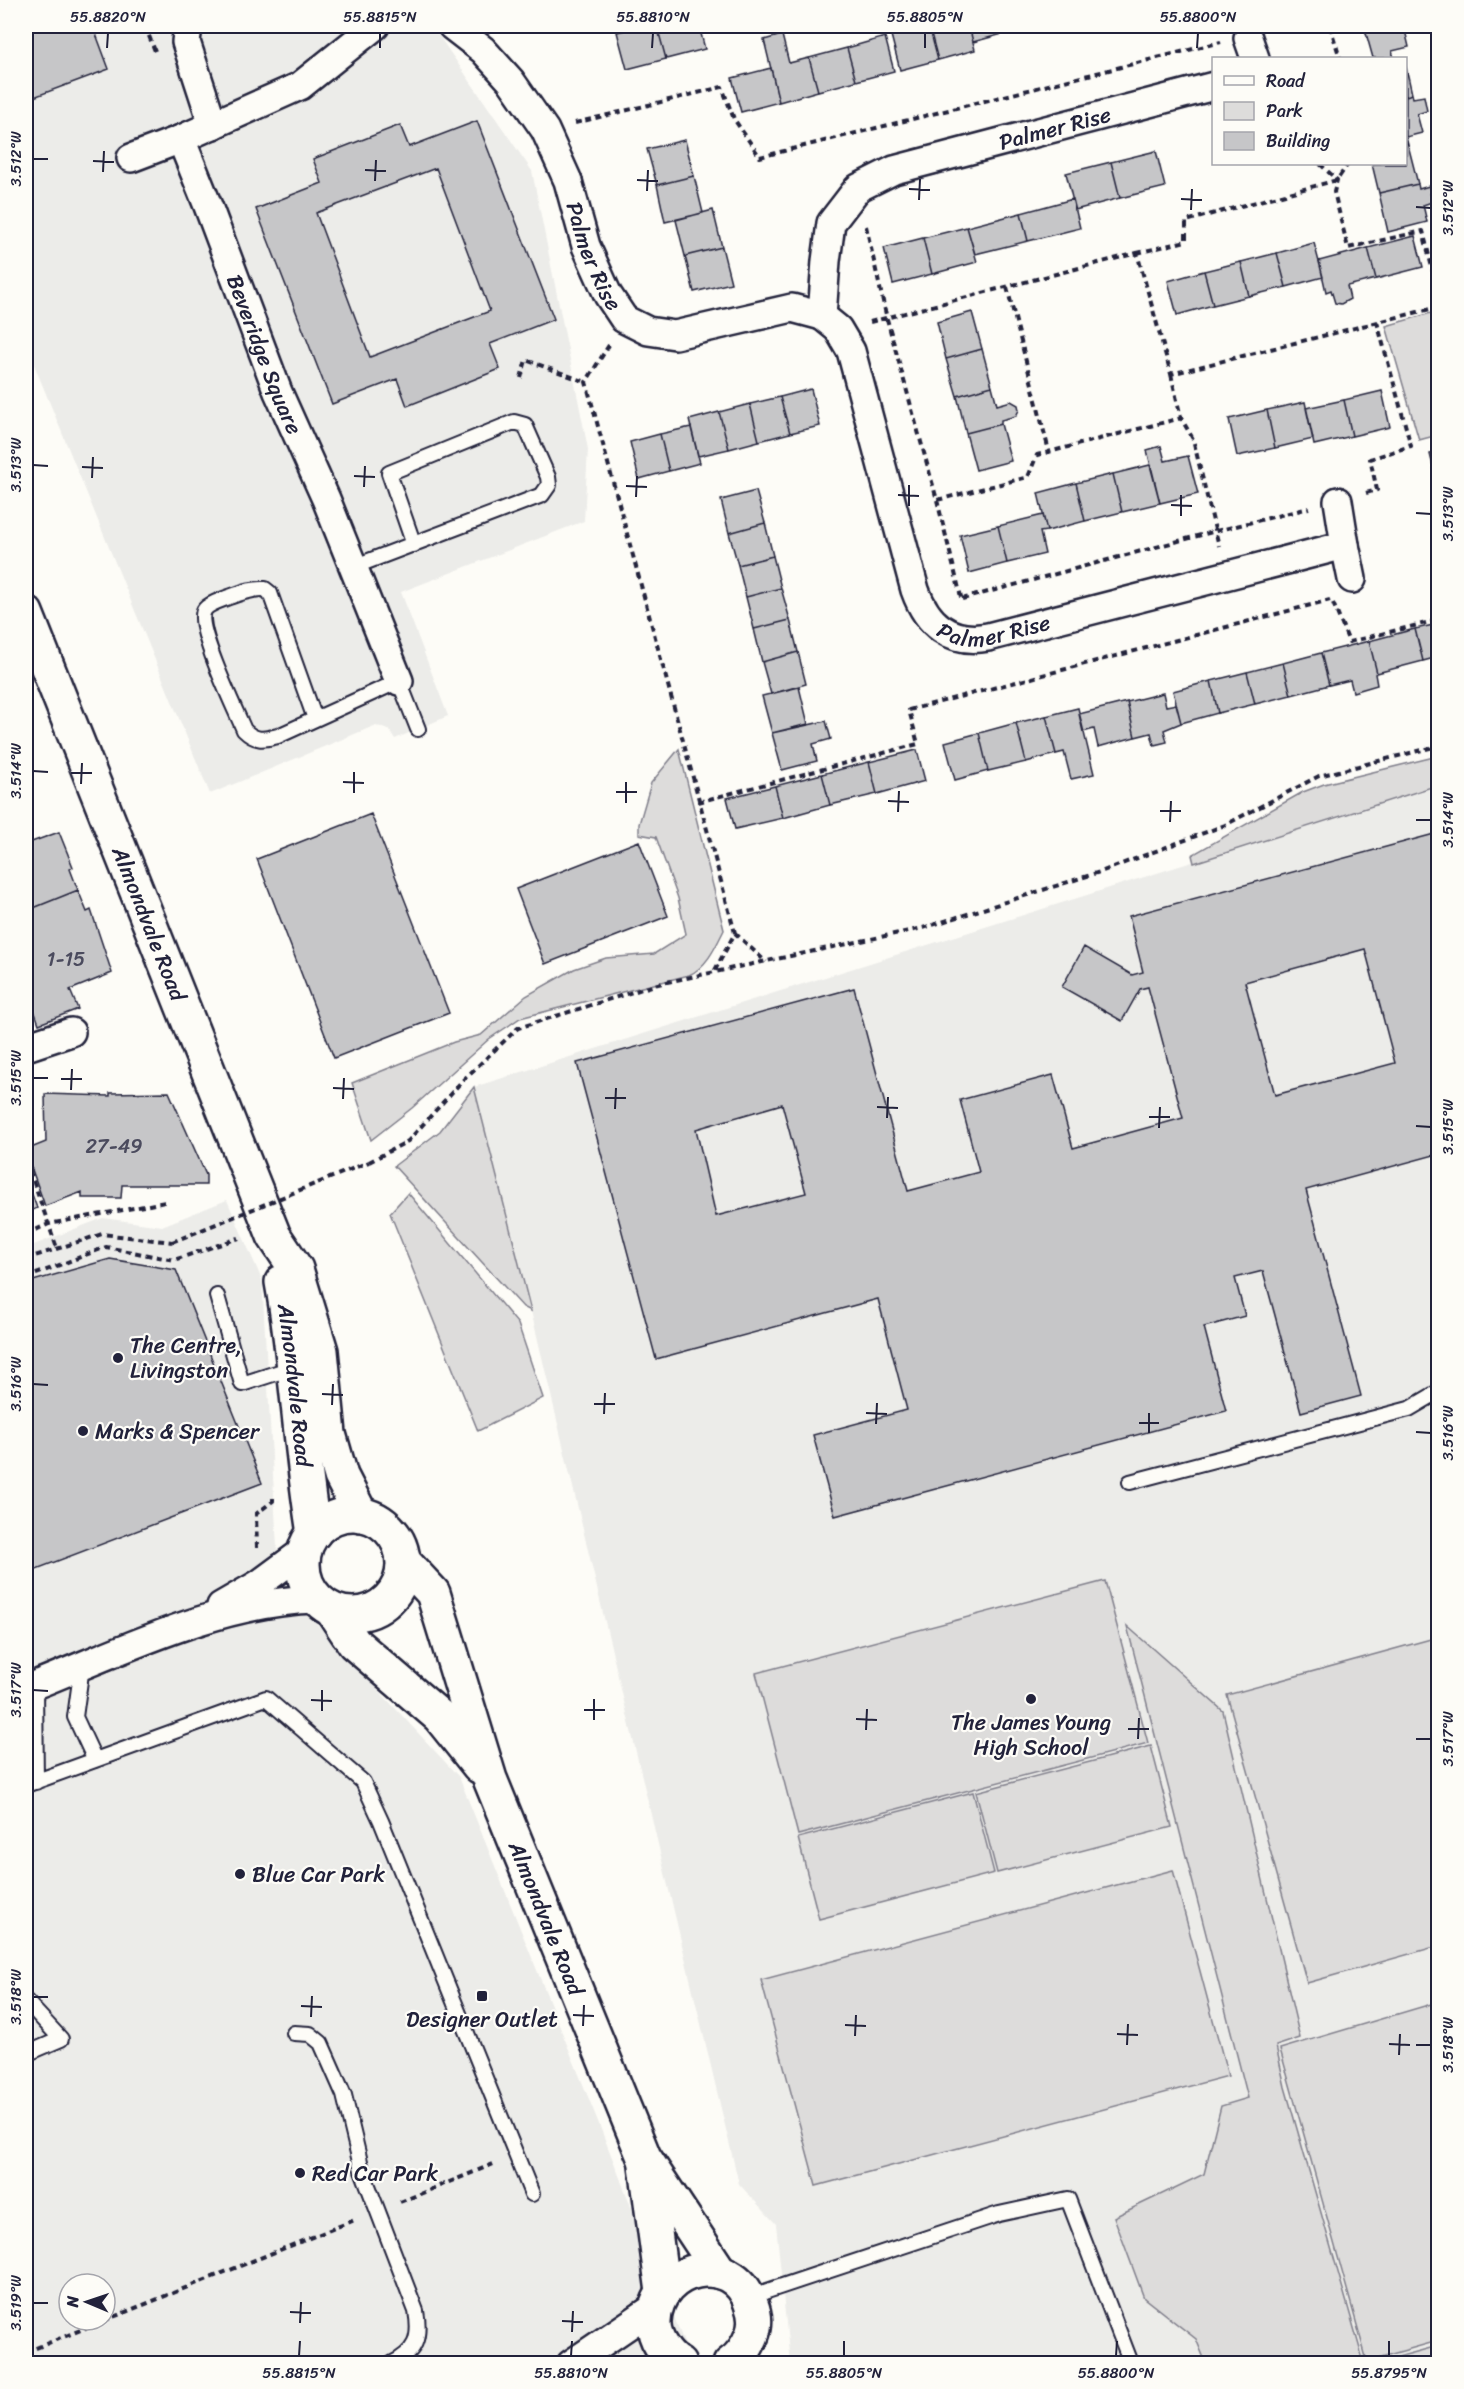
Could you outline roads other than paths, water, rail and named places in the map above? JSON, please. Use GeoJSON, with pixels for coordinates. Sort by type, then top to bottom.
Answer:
{"type":"FeatureCollection","features":[{"type":"Feature","properties":{"kind":"street"},"geometry":{"type":"LineString","coordinates":[[188,26],[186,42],[213,125]]}},
{"type":"Feature","properties":{"kind":"street"},"geometry":{"type":"LineString","coordinates":[[130,158],[181,140],[300,86],[375,26]]}},
{"type":"Feature","properties":{"kind":"street","name":"Palmer Rise"},"geometry":{"type":"LineString","coordinates":[[452,26],[483,50],[512,81],[545,130],[568,182],[586,246],[608,295],[624,319],[648,331],[675,335],[792,308],[830,322]]}},
{"type":"Feature","properties":{"kind":"street","name":"Palmer Rise"},"geometry":{"type":"LineString","coordinates":[[1212,87],[894,170],[858,188],[831,223],[826,261],[830,322],[851,351],[915,590],[922,610],[939,628],[971,640],[1023,629],[1345,545]]}},
{"type":"Feature","properties":{"kind":"street","name":"Beveridge Square"},"geometry":{"type":"LineString","coordinates":[[181,140],[278,393],[326,499],[399,681]]}},
{"type":"Feature","properties":{"kind":"street"},"geometry":{"type":"LineString","coordinates":[[1338,501],[1352,579]]}},
{"type":"Feature","properties":{"kind":"street","name":"Almondvale Road"},"geometry":{"type":"LineString","coordinates":[[29,632],[274,1236],[296,1269],[321,1351],[329,1434],[341,1476],[361,1515]]}},
{"type":"Feature","properties":{"kind":"street"},"geometry":{"type":"LineString","coordinates":[[26,1047],[71,1032]]}},
{"type":"Feature","properties":{"kind":"street","name":"Almondvale Road"},"geometry":{"type":"LineString","coordinates":[[274,1236],[295,1367],[309,1541]]}},
{"type":"Feature","properties":{"kind":"street"},"geometry":{"type":"LineString","coordinates":[[35,1684],[191,1624],[242,1609],[292,1599],[324,1605],[351,1615],[372,1611],[392,1597],[399,1585],[404,1562],[394,1534],[384,1525],[361,1515],[339,1516],[327,1522],[309,1541],[259,1584],[191,1624]]}},
{"type":"Feature","properties":{"kind":"street"},"geometry":{"type":"LineString","coordinates":[[309,1541],[303,1573],[324,1605]]}},
{"type":"Feature","properties":{"kind":"street","name":"Almondvale Road"},"geometry":{"type":"LineString","coordinates":[[404,1562],[433,1593],[490,1779],[644,2157],[720,2272],[736,2281],[749,2297]]}},
{"type":"Feature","properties":{"kind":"street","name":"Almondvale Road"},"geometry":{"type":"LineString","coordinates":[[324,1605],[354,1643],[439,1716],[490,1779]]}},
{"type":"Feature","properties":{"kind":"street","name":"Almondvale Road"},"geometry":{"type":"LineString","coordinates":[[644,2157],[659,2300],[653,2325],[668,2363]]}},
{"type":"Feature","properties":{"kind":"street"},"geometry":{"type":"LineString","coordinates":[[571,2364],[659,2300],[674,2279],[687,2272],[703,2270],[720,2272]]}},
{"type":"Feature","properties":{"kind":"street"},"geometry":{"type":"LineString","coordinates":[[742,2358],[754,2331],[754,2313],[749,2297]]}},
{"type":"Feature","properties":{"kind":"lane"},"geometry":{"type":"LineString","coordinates":[[353,567],[465,526],[533,499],[546,491],[549,485],[548,477],[533,439],[523,423],[514,423],[495,429],[389,473],[414,544]]}},
{"type":"Feature","properties":{"kind":"lane"},"geometry":{"type":"LineString","coordinates":[[315,719],[270,593],[265,589],[251,589],[210,605],[204,610],[201,616],[204,635],[244,730],[253,738],[264,739],[278,736],[399,681],[418,729]]}},
{"type":"Feature","properties":{"kind":"lane"},"geometry":{"type":"LineString","coordinates":[[217,1296],[242,1384],[295,1367]]}},
{"type":"Feature","properties":{"kind":"lane"},"geometry":{"type":"LineString","coordinates":[[1130,1482],[1409,1409],[1438,1392]]}},
{"type":"Feature","properties":{"kind":"lane"},"geometry":{"type":"LineString","coordinates":[[82,1666],[75,1717],[95,1760]]}},
{"type":"Feature","properties":{"kind":"lane"},"geometry":{"type":"LineString","coordinates":[[35,1684],[31,1784],[266,1698],[363,1782],[381,1821],[532,2194]]}},
{"type":"Feature","properties":{"kind":"lane"},"geometry":{"type":"LineString","coordinates":[[26,2001],[61,2039],[26,2054]]}},
{"type":"Feature","properties":{"kind":"lane"},"geometry":{"type":"LineString","coordinates":[[294,2033],[310,2034],[321,2043],[344,2095],[362,2170],[418,2321],[416,2343],[407,2356],[391,2364]]}},
{"type":"Feature","properties":{"kind":"lane"},"geometry":{"type":"LineString","coordinates":[[749,2297],[999,2214],[1068,2199],[1131,2363]]}},
{"type":"Feature","properties":{"kind":"place","name":"The Centre, Livingston"},"geometry":{"type":"Point","coordinates":[118,1358]}},
{"type":"Feature","properties":{"kind":"place","name":"Marks & Spencer"},"geometry":{"type":"Point","coordinates":[83,1431]}},
{"type":"Feature","properties":{"kind":"place","name":"The James Young High School"},"geometry":{"type":"Point","coordinates":[1031,1699]}},
{"type":"Feature","properties":{"kind":"place","name":"Blue Car Park"},"geometry":{"type":"Point","coordinates":[240,1874]}},
{"type":"Feature","properties":{"kind":"place","name":"Designer Outlet"},"geometry":{"type":"Point","coordinates":[482,1996]}},
{"type":"Feature","properties":{"kind":"place","name":"Red Car Park"},"geometry":{"type":"Point","coordinates":[300,2173]}}]}
